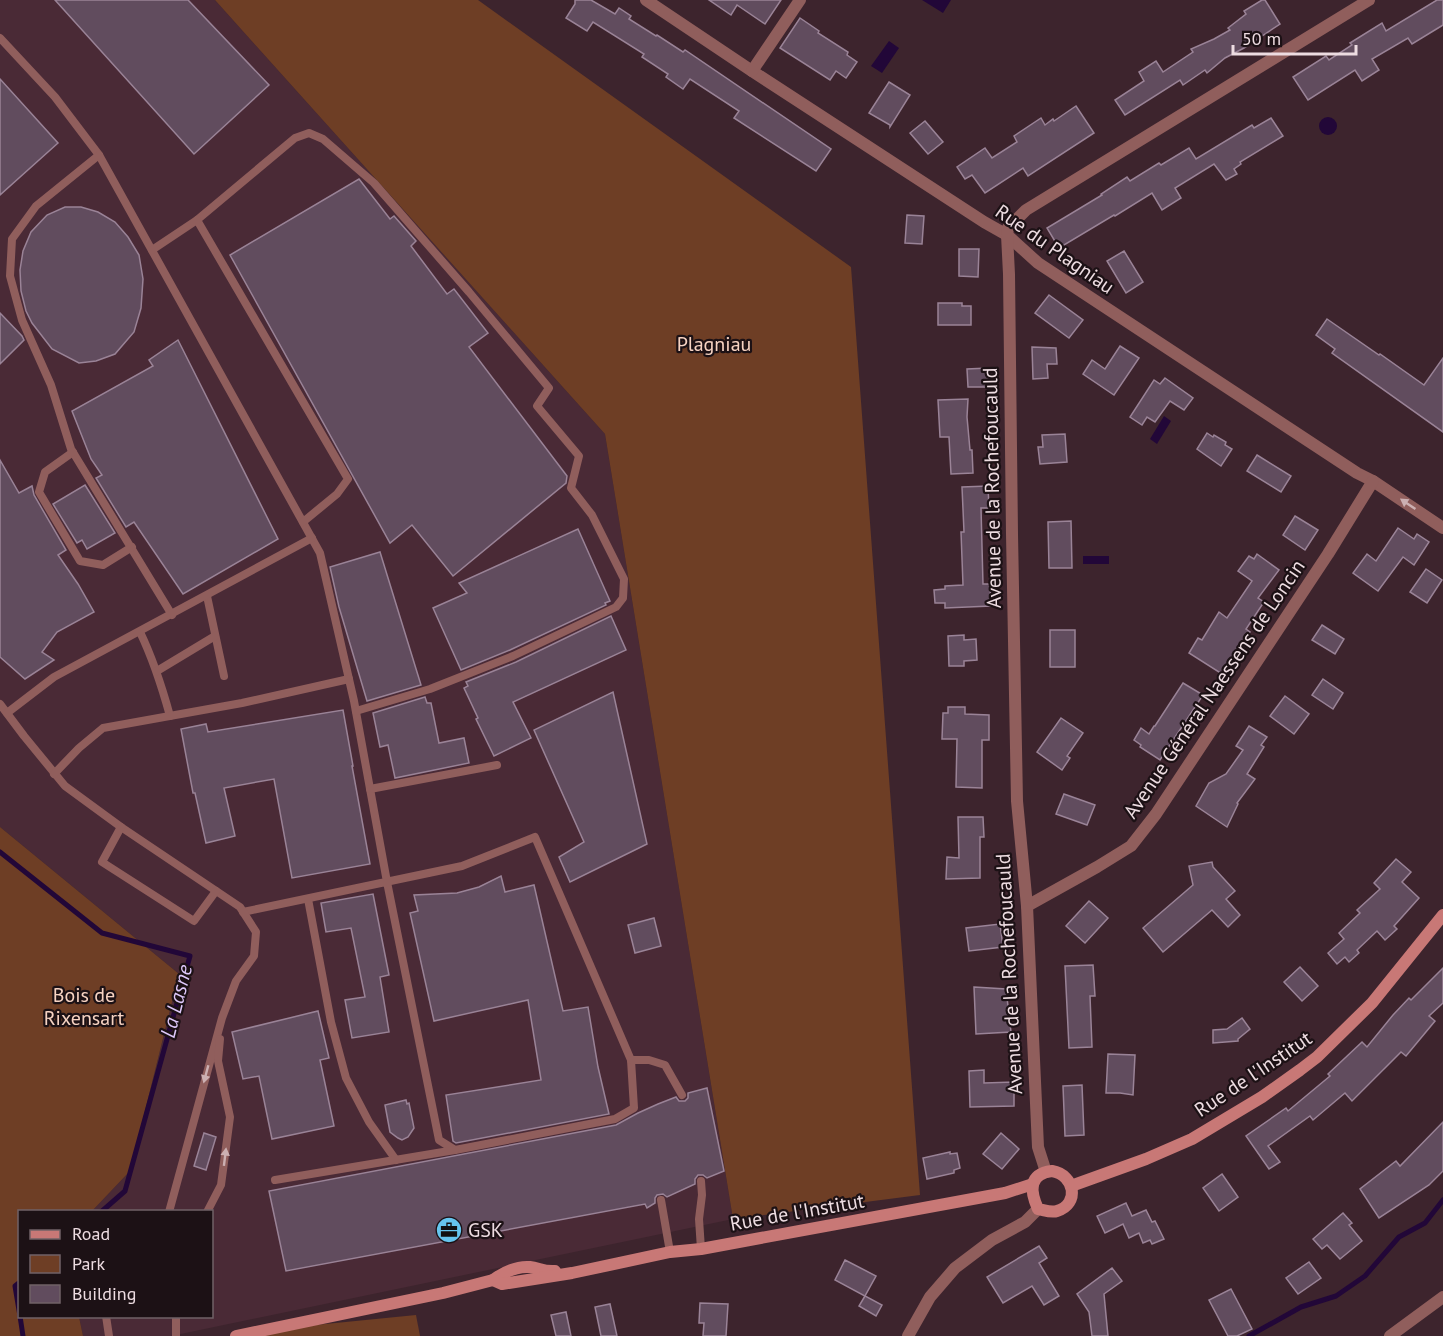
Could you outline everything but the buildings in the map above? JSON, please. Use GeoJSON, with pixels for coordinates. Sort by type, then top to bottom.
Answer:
{"type":"FeatureCollection","features":[{"type":"Feature","properties":{"kind":"street","name":"Rue du Plagniau"},"geometry":{"type":"LineString","coordinates":[[646,0],[1007,235],[1038,263],[1443,528]]}},
{"type":"Feature","properties":{"kind":"street"},"geometry":{"type":"LineString","coordinates":[[752,71],[800,0]]}},
{"type":"Feature","properties":{"kind":"street"},"geometry":{"type":"LineString","coordinates":[[1007,235],[1008,228],[1026,210],[1369,0]]}},
{"type":"Feature","properties":{"kind":"street","name":"Avenue de la Rochefoucauld"},"geometry":{"type":"LineString","coordinates":[[1007,235],[1017,801],[1027,906],[1038,1147],[1046,1172]]}},
{"type":"Feature","properties":{"kind":"street","name":"Avenue Général Naessens de Loncin"},"geometry":{"type":"LineString","coordinates":[[1027,906],[1131,846],[1163,804],[1328,554],[1373,481]]}},
{"type":"Feature","properties":{"kind":"street","name":"Rue de l'Institut"},"geometry":{"type":"LineString","coordinates":[[1071,1186],[1146,1159],[1192,1139],[1262,1097],[1300,1070],[1338,1038],[1372,1003],[1443,915]]}},
{"type":"Feature","properties":{"kind":"street"},"geometry":{"type":"LineString","coordinates":[[1059,1172],[1071,1186],[1071,1198],[1068,1204],[1051,1212],[1038,1209],[1032,1197],[1033,1184],[1040,1174],[1059,1172]]}},
{"type":"Feature","properties":{"kind":"street","name":"Rue de l'Institut"},"geometry":{"type":"LineString","coordinates":[[236,1336],[443,1293],[493,1280],[502,1284],[567,1274],[670,1252],[701,1249],[1005,1193],[1033,1184]]}},
{"type":"Feature","properties":{"kind":"street"},"geometry":{"type":"LineString","coordinates":[[908,1336],[930,1297],[955,1268],[992,1240],[1025,1222],[1038,1209]]}},
{"type":"Feature","properties":{"kind":"street"},"geometry":{"type":"LineString","coordinates":[[1390,1336],[1443,1297]]}},
{"type":"Feature","properties":{"kind":"lane"},"geometry":{"type":"LineString","coordinates":[[0,38],[55,97],[99,155],[320,553],[356,711],[387,882],[439,1140],[455,1150]]}},
{"type":"Feature","properties":{"kind":"lane"},"geometry":{"type":"LineString","coordinates":[[152,250],[197,220],[295,138],[309,133],[323,139],[374,183],[549,388],[537,406],[579,456],[571,488],[592,515],[624,579],[623,598],[616,607],[513,656],[430,689],[356,711]]}},
{"type":"Feature","properties":{"kind":"lane"},"geometry":{"type":"LineString","coordinates":[[99,155],[36,206],[12,239],[10,276],[22,320],[51,385],[73,452],[172,615]]}},
{"type":"Feature","properties":{"kind":"lane"},"geometry":{"type":"LineString","coordinates":[[197,220],[348,479],[337,494],[303,522]]}},
{"type":"Feature","properties":{"kind":"lane"},"geometry":{"type":"LineString","coordinates":[[73,452],[45,472],[39,492],[80,561],[103,565],[132,547]]}},
{"type":"Feature","properties":{"kind":"lane"},"geometry":{"type":"LineString","coordinates":[[7,713],[54,677],[312,538]]}},
{"type":"Feature","properties":{"kind":"lane"},"geometry":{"type":"LineString","coordinates":[[207,596],[224,676]]}},
{"type":"Feature","properties":{"kind":"lane"},"geometry":{"type":"LineString","coordinates":[[140,632],[157,671],[170,716]]}},
{"type":"Feature","properties":{"kind":"lane"},"geometry":{"type":"LineString","coordinates":[[157,671],[215,636]]}},
{"type":"Feature","properties":{"kind":"lane"},"geometry":{"type":"LineString","coordinates":[[54,774],[79,748],[103,728],[242,703],[349,679]]}},
{"type":"Feature","properties":{"kind":"lane"},"geometry":{"type":"LineString","coordinates":[[0,704],[65,786],[121,827],[240,907],[256,932],[254,956],[236,981],[222,1018],[171,1210]]}},
{"type":"Feature","properties":{"kind":"lane"},"geometry":{"type":"LineString","coordinates":[[370,789],[497,765]]}},
{"type":"Feature","properties":{"kind":"lane"},"geometry":{"type":"LineString","coordinates":[[121,827],[102,862],[194,921],[216,891]]}},
{"type":"Feature","properties":{"kind":"lane"},"geometry":{"type":"LineString","coordinates":[[243,912],[462,866],[535,837],[631,1060],[636,1111],[615,1119],[455,1150],[275,1180]]}},
{"type":"Feature","properties":{"kind":"lane"},"geometry":{"type":"LineString","coordinates":[[308,899],[332,1022],[346,1078],[369,1122],[396,1160]]}},
{"type":"Feature","properties":{"kind":"lane"},"geometry":{"type":"LineString","coordinates":[[208,1210],[221,1185],[230,1117],[218,1061],[222,1018]]}},
{"type":"Feature","properties":{"kind":"lane"},"geometry":{"type":"LineString","coordinates":[[631,1060],[649,1060],[664,1065],[682,1095]]}},
{"type":"Feature","properties":{"kind":"lane"},"geometry":{"type":"LineString","coordinates":[[701,1181],[699,1219],[701,1249]]}},
{"type":"Feature","properties":{"kind":"lane"},"geometry":{"type":"LineString","coordinates":[[661,1200],[670,1252]]}},
{"type":"Feature","properties":{"kind":"lane"},"geometry":{"type":"LineString","coordinates":[[106,1318],[109,1336]]}},
{"type":"Feature","properties":{"kind":"lane"},"geometry":{"type":"LineString","coordinates":[[176,1318],[176,1336]]}},
{"type":"Feature","properties":{"kind":"shaded area"},"geometry":{"type":"Polygon","coordinates":[[[0,0],[215,0],[605,434],[733,1219],[171,1336],[83,1336],[79,1318],[213,1318],[213,1210],[93,1210],[130,1171],[179,974],[0,827],[0,0]]]}},
{"type":"Feature","properties":{"kind":"shaded area"},"geometry":{"type":"Polygon","coordinates":[[[922,0],[951,0],[943,13],[922,0]]]}},
{"type":"Feature","properties":{"kind":"shaded area"},"geometry":{"type":"Polygon","coordinates":[[[889,41],[899,48],[882,73],[871,66],[889,41]]]}},
{"type":"Feature","properties":{"kind":"shaded area"},"geometry":{"type":"Polygon","coordinates":[[[1328,117],[1334,120],[1337,126],[1334,132],[1328,135],[1322,132],[1319,126],[1322,120],[1328,117]]]}},
{"type":"Feature","properties":{"kind":"shaded area"},"geometry":{"type":"Polygon","coordinates":[[[1164,416],[1171,421],[1157,444],[1150,439],[1164,416]]]}},
{"type":"Feature","properties":{"kind":"shaded area"},"geometry":{"type":"Polygon","coordinates":[[[1083,556],[1109,556],[1109,564],[1083,564],[1083,556]]]}},
{"type":"Feature","properties":{"kind":"green space","name":"Plagniau"},"geometry":{"type":"Polygon","coordinates":[[[215,0],[478,0],[851,267],[920,1195],[733,1219],[605,434],[215,0]]]}},
{"type":"Feature","properties":{"kind":"green space","name":"Bois de Rixensart"},"geometry":{"type":"Polygon","coordinates":[[[0,827],[179,974],[130,1171],[93,1210],[18,1210],[18,1318],[79,1318],[83,1336],[0,1336],[0,827]]]}},
{"type":"Feature","properties":{"kind":"green space"},"geometry":{"type":"Polygon","coordinates":[[[416,1315],[420,1336],[266,1336],[265,1330],[416,1315]]]}},
{"type":"Feature","properties":{"kind":"waterway","name":"La Lasne"},"geometry":{"type":"LineString","coordinates":[[0,852],[102,933],[190,956],[125,1191],[103,1210]]}},
{"type":"Feature","properties":{"kind":"waterway"},"geometry":{"type":"LineString","coordinates":[[1249,1336],[1301,1307],[1336,1296],[1365,1276],[1399,1237],[1425,1223],[1443,1200]]}},
{"type":"Feature","properties":{"kind":"waterway","name":"La Lasne"},"geometry":{"type":"LineString","coordinates":[[18,1284],[15,1286],[18,1304]]}},
{"type":"Feature","properties":{"kind":"waterway","name":"La Lasne"},"geometry":{"type":"LineString","coordinates":[[20,1318],[23,1336]]}},
{"type":"Feature","properties":{"kind":"place","name":"GSK"},"geometry":{"type":"Point","coordinates":[449,1230]}}]}
